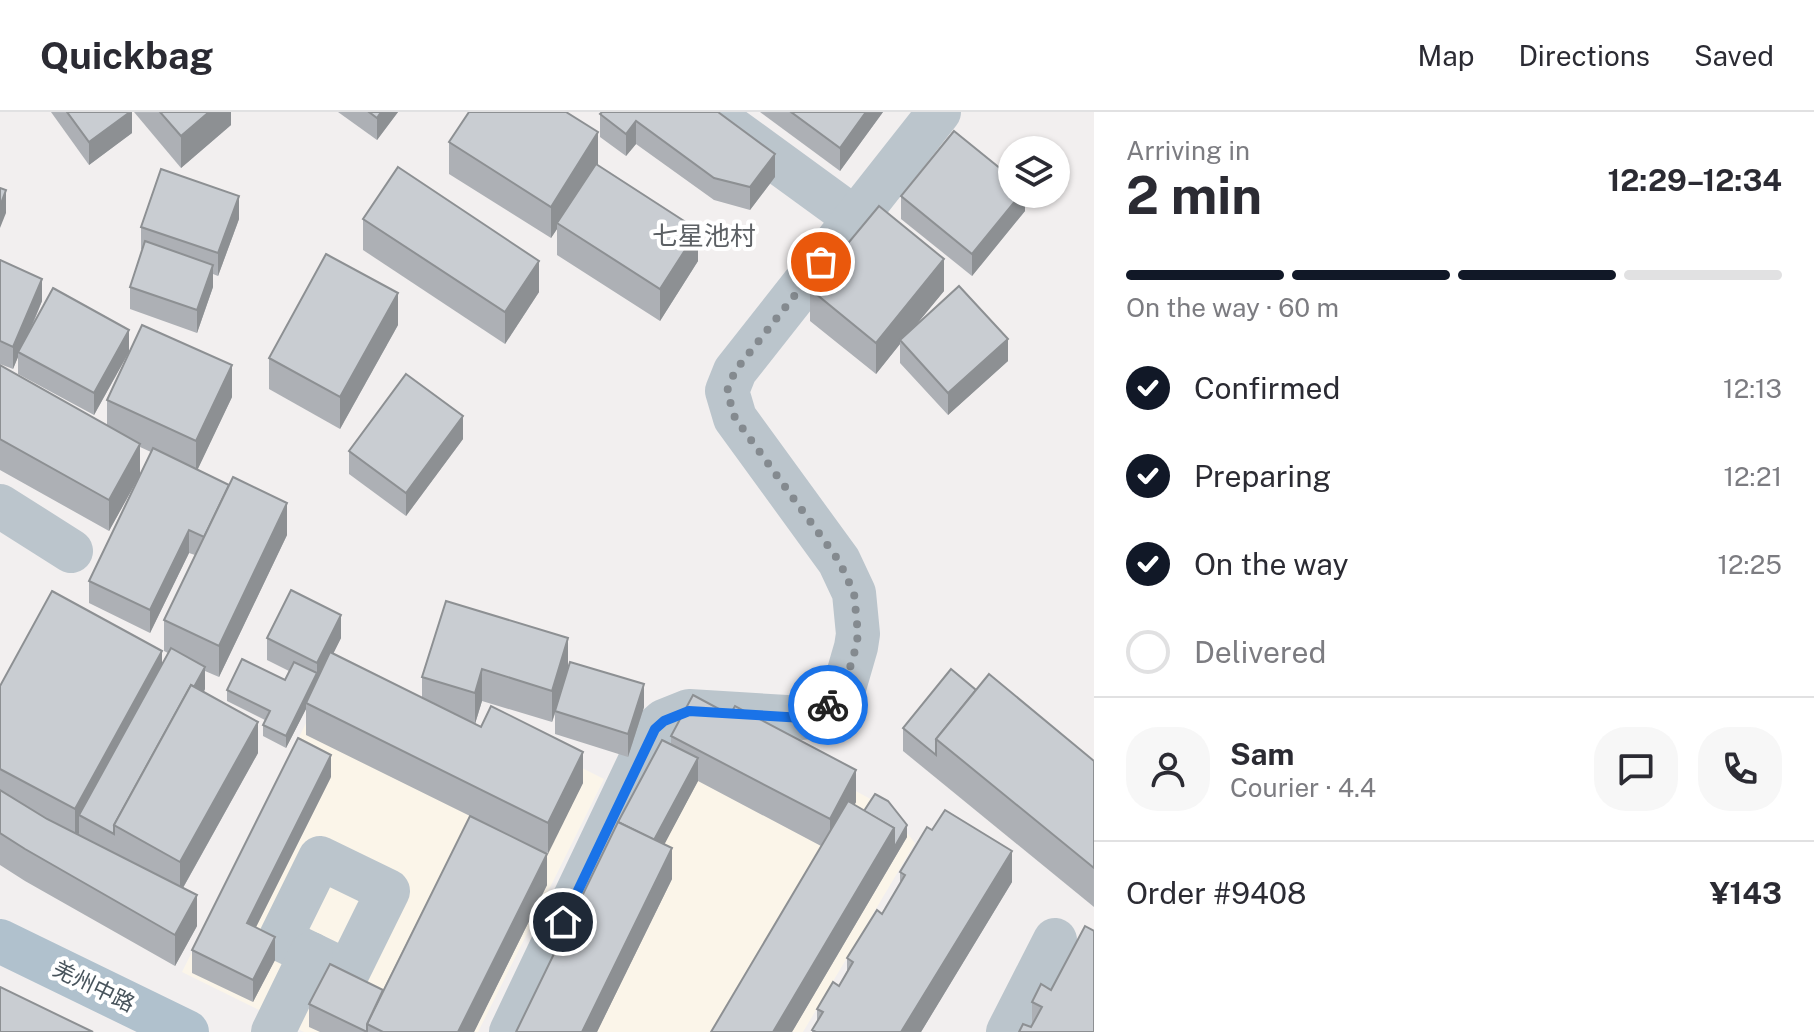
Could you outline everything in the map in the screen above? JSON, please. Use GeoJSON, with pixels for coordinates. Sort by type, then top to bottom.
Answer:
{"type":"FeatureCollection","features":[{"type":"Feature","properties":{"kind":"main road","name":"羌州中路"},"geometry":{"type":"LineString","coordinates":[[0,941],[187,1032]]}},
{"type":"Feature","properties":{"kind":"street"},"geometry":{"type":"LineString","coordinates":[[709,112],[856,219]]}},
{"type":"Feature","properties":{"kind":"street"},"geometry":{"type":"LineString","coordinates":[[511,1032],[655,729],[664,721],[689,711],[803,718],[828,706],[845,685],[858,634],[854,593],[839,561],[735,418],[727,391],[735,371],[856,219],[935,113]]}},
{"type":"Feature","properties":{"kind":"street"},"geometry":{"type":"LineString","coordinates":[[0,506],[71,551]]}},
{"type":"Feature","properties":{"kind":"street"},"geometry":{"type":"LineString","coordinates":[[1008,1032],[1055,940]]}},
{"type":"Feature","properties":{"kind":"street"},"geometry":{"type":"LineString","coordinates":[[273,1032],[311,954]]}},
{"type":"Feature","properties":{"kind":"shaded area"},"geometry":{"type":"Polygon","coordinates":[[[329,677],[472,748],[486,720],[604,779],[478,1032],[304,1032],[182,972],[329,677]]]}},
{"type":"Feature","properties":{"kind":"shaded area"},"geometry":{"type":"Polygon","coordinates":[[[738,727],[887,808],[915,843],[803,1032],[528,1032],[655,749],[738,727]]]}},
{"type":"Feature","properties":{"kind":"building"},"geometry":{"type":"Polygon","coordinates":[[[67,112],[130,112],[89,142],[67,112]]]}},
{"type":"Feature","properties":{"kind":"building"},"geometry":{"type":"Polygon","coordinates":[[[160,112],[209,112],[181,136],[160,112]]]}},
{"type":"Feature","properties":{"kind":"building"},"geometry":{"type":"Polygon","coordinates":[[[469,112],[566,112],[598,132],[551,207],[449,142],[469,112]]]}},
{"type":"Feature","properties":{"kind":"building"},"geometry":{"type":"Polygon","coordinates":[[[718,112],[775,154],[750,187],[714,178],[636,121],[626,134],[600,114],[718,112]]]}},
{"type":"Feature","properties":{"kind":"building"},"geometry":{"type":"Polygon","coordinates":[[[791,112],[866,112],[840,148],[791,112]]]}},
{"type":"Feature","properties":{"kind":"building"},"geometry":{"type":"Polygon","coordinates":[[[954,131],[998,167],[998,208],[1010,208],[972,254],[901,196],[954,131]]]}},
{"type":"Feature","properties":{"kind":"building"},"geometry":{"type":"Polygon","coordinates":[[[596,164],[698,230],[660,289],[557,223],[596,164]]]}},
{"type":"Feature","properties":{"kind":"building"},"geometry":{"type":"Polygon","coordinates":[[[398,167],[539,261],[505,312],[363,219],[398,167]]]}},
{"type":"Feature","properties":{"kind":"building"},"geometry":{"type":"Polygon","coordinates":[[[161,169],[239,196],[218,253],[141,227],[161,169]]]}},
{"type":"Feature","properties":{"kind":"building"},"geometry":{"type":"Polygon","coordinates":[[[0,188],[6,190],[0,206],[0,188]]]}},
{"type":"Feature","properties":{"kind":"building"},"geometry":{"type":"Polygon","coordinates":[[[879,206],[944,259],[876,343],[810,289],[879,206]]]}},
{"type":"Feature","properties":{"kind":"building"},"geometry":{"type":"Polygon","coordinates":[[[145,241],[213,265],[197,310],[130,287],[145,241]]]}},
{"type":"Feature","properties":{"kind":"building"},"geometry":{"type":"Polygon","coordinates":[[[326,254],[398,293],[340,397],[269,358],[326,254]]]}},
{"type":"Feature","properties":{"kind":"building"},"geometry":{"type":"Polygon","coordinates":[[[0,260],[42,279],[13,347],[0,341],[0,260]]]}},
{"type":"Feature","properties":{"kind":"building"},"geometry":{"type":"Polygon","coordinates":[[[959,286],[1008,339],[948,393],[900,340],[959,286]]]}},
{"type":"Feature","properties":{"kind":"building"},"geometry":{"type":"Polygon","coordinates":[[[53,288],[129,330],[94,393],[18,352],[53,288]]]}},
{"type":"Feature","properties":{"kind":"building"},"geometry":{"type":"Polygon","coordinates":[[[142,325],[232,365],[196,441],[107,400],[142,325]]]}},
{"type":"Feature","properties":{"kind":"building"},"geometry":{"type":"Polygon","coordinates":[[[0,365],[140,444],[109,500],[0,439],[0,365]]]}},
{"type":"Feature","properties":{"kind":"building"},"geometry":{"type":"Polygon","coordinates":[[[406,374],[463,416],[406,493],[349,451],[406,374]]]}},
{"type":"Feature","properties":{"kind":"building"},"geometry":{"type":"Polygon","coordinates":[[[153,448],[229,485],[204,537],[189,530],[150,610],[89,581],[153,448]]]}},
{"type":"Feature","properties":{"kind":"building"},"geometry":{"type":"Polygon","coordinates":[[[233,477],[287,503],[219,646],[164,620],[233,477]]]}},
{"type":"Feature","properties":{"kind":"building"},"geometry":{"type":"Polygon","coordinates":[[[291,590],[341,615],[317,663],[267,638],[291,590]]]}},
{"type":"Feature","properties":{"kind":"building"},"geometry":{"type":"Polygon","coordinates":[[[52,591],[162,651],[75,809],[0,769],[0,686],[52,591]]]}},
{"type":"Feature","properties":{"kind":"building"},"geometry":{"type":"Polygon","coordinates":[[[446,601],[568,638],[552,691],[482,669],[475,693],[422,677],[446,601]]]}},
{"type":"Feature","properties":{"kind":"building"},"geometry":{"type":"Polygon","coordinates":[[[171,648],[205,667],[194,687],[191,685],[114,825],[114,834],[79,815],[171,648]]]}},
{"type":"Feature","properties":{"kind":"building"},"geometry":{"type":"Polygon","coordinates":[[[330,652],[481,727],[491,706],[583,752],[548,823],[306,703],[330,652]]]}},
{"type":"Feature","properties":{"kind":"building"},"geometry":{"type":"Polygon","coordinates":[[[242,659],[285,680],[294,662],[317,673],[286,736],[263,725],[270,711],[227,690],[242,659]]]}},
{"type":"Feature","properties":{"kind":"building"},"geometry":{"type":"Polygon","coordinates":[[[570,662],[644,684],[628,734],[555,711],[570,662]]]}},
{"type":"Feature","properties":{"kind":"building"},"geometry":{"type":"Polygon","coordinates":[[[951,669],[976,690],[936,739],[936,755],[903,728],[951,669]]]}},
{"type":"Feature","properties":{"kind":"building"},"geometry":{"type":"Polygon","coordinates":[[[989,674],[1094,761],[1094,868],[936,739],[989,674]]]}},
{"type":"Feature","properties":{"kind":"building"},"geometry":{"type":"Polygon","coordinates":[[[191,685],[258,722],[180,862],[114,825],[191,685]]]}},
{"type":"Feature","properties":{"kind":"building"},"geometry":{"type":"Polygon","coordinates":[[[693,695],[730,715],[735,706],[856,770],[830,819],[671,736],[693,695]]]}},
{"type":"Feature","properties":{"kind":"building"},"geometry":{"type":"Polygon","coordinates":[[[298,738],[331,755],[247,923],[275,937],[253,980],[192,950],[298,738]]]}},
{"type":"Feature","properties":{"kind":"building"},"geometry":{"type":"Polygon","coordinates":[[[662,740],[698,758],[654,840],[618,822],[662,740]]]}},
{"type":"Feature","properties":{"kind":"building"},"geometry":{"type":"Polygon","coordinates":[[[0,790],[47,819],[197,895],[175,935],[0,833],[0,790]]]}},
{"type":"Feature","properties":{"kind":"building"},"geometry":{"type":"Polygon","coordinates":[[[875,794],[888,801],[907,825],[894,848],[894,828],[864,811],[875,794]]]}},
{"type":"Feature","properties":{"kind":"building"},"geometry":{"type":"Polygon","coordinates":[[[848,801],[894,828],[773,1032],[711,1032],[848,801]]]}},
{"type":"Feature","properties":{"kind":"building"},"geometry":{"type":"Polygon","coordinates":[[[945,810],[1012,851],[901,1032],[812,1030],[823,1012],[817,1009],[833,982],[839,986],[853,962],[847,958],[877,910],[882,914],[905,875],[900,872],[927,827],[932,830],[945,810]]]}},
{"type":"Feature","properties":{"kind":"building"},"geometry":{"type":"Polygon","coordinates":[[[470,816],[547,854],[458,1032],[383,1032],[367,1024],[470,816]]]}},
{"type":"Feature","properties":{"kind":"building"},"geometry":{"type":"Polygon","coordinates":[[[618,822],[672,848],[582,1032],[516,1032],[618,822]]]}},
{"type":"Feature","properties":{"kind":"building"},"geometry":{"type":"Polygon","coordinates":[[[1085,926],[1094,931],[1094,1032],[1019,1032],[1023,1024],[1031,1027],[1042,1007],[1032,1002],[1041,984],[1051,990],[1085,926]]]}},
{"type":"Feature","properties":{"kind":"building"},"geometry":{"type":"Polygon","coordinates":[[[330,964],[383,990],[367,1024],[367,1032],[309,1004],[330,964]]]}},
{"type":"Feature","properties":{"kind":"building"},"geometry":{"type":"Polygon","coordinates":[[[0,987],[93,1032],[0,1032],[0,987]]]}},
{"type":"Feature","properties":{"kind":"way so far"},"geometry":{"type":"LineString","coordinates":[[821,262],[735,371],[727,391],[735,418],[839,561],[854,593],[858,634],[856,647],[845,685],[828,705]]}},
{"type":"Feature","properties":{"kind":"district","name":"七星池村"},"geometry":{"type":"Point","coordinates":[704,236]}},
{"type":"Feature","properties":{"kind":"route"},"geometry":{"type":"LineString","coordinates":[[563,922],[655,729],[664,721],[689,711],[803,718],[828,705]]}}]}
